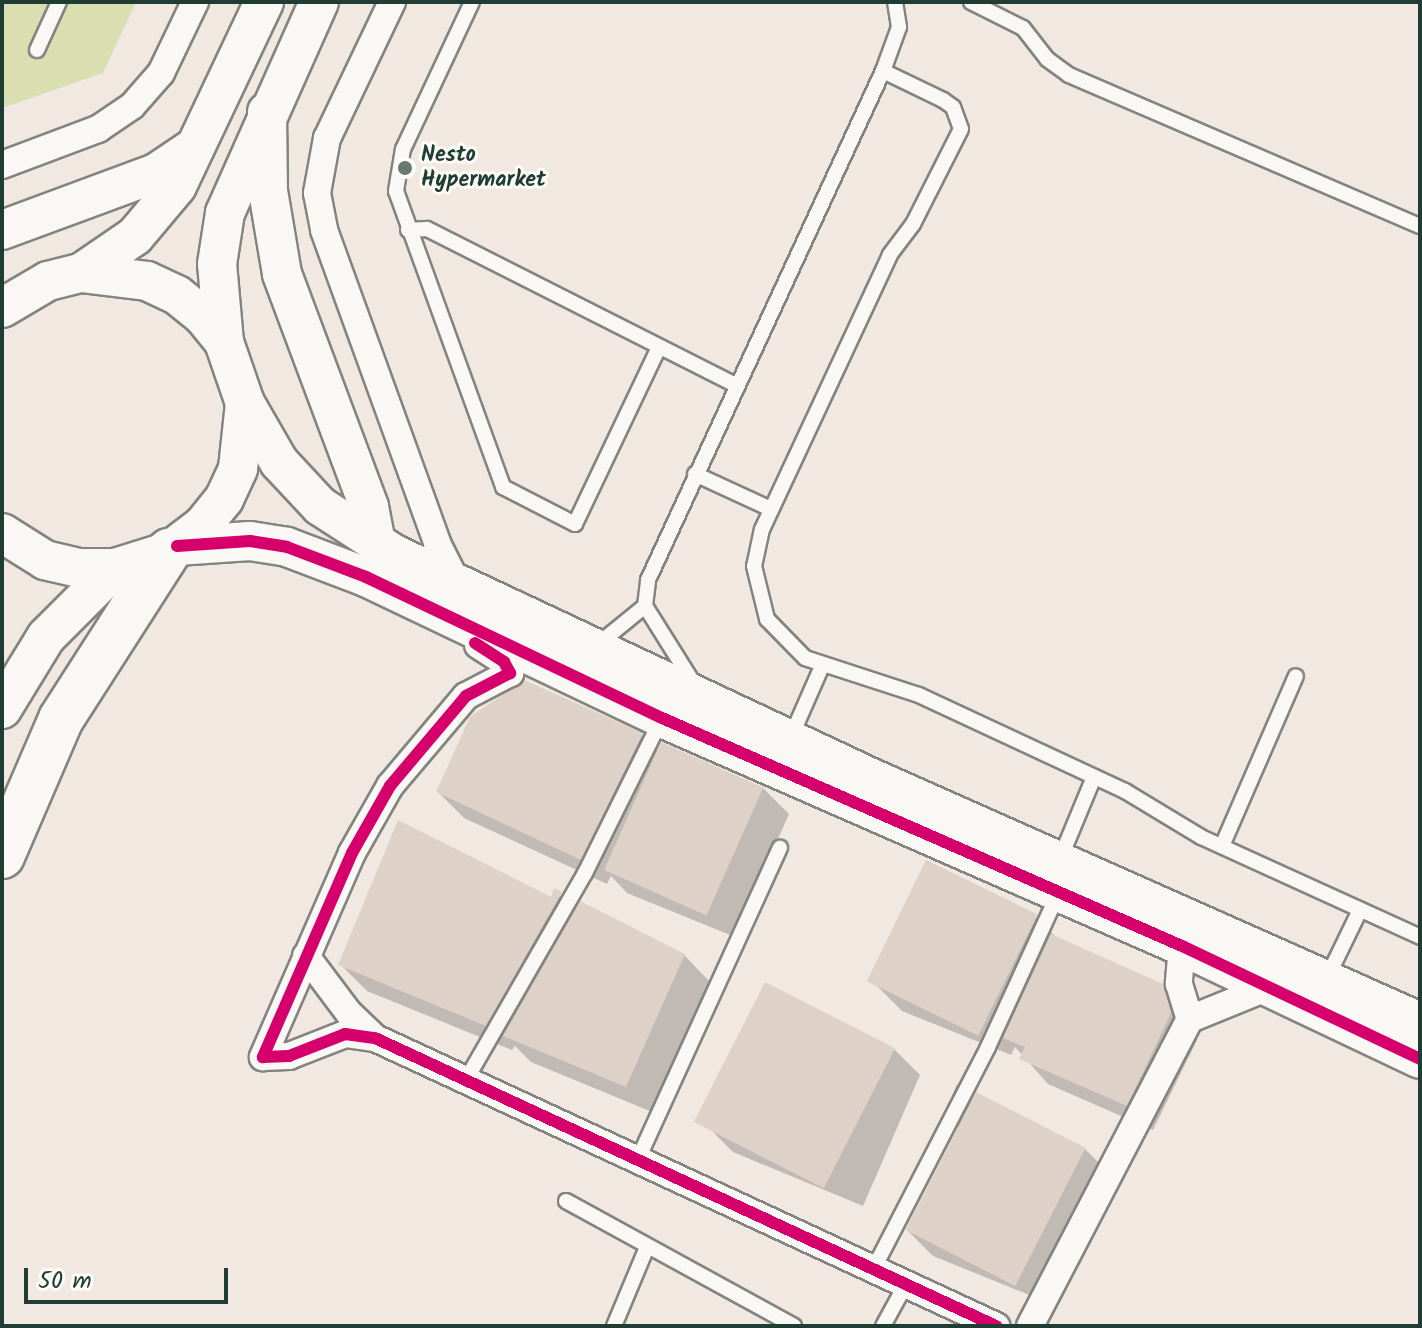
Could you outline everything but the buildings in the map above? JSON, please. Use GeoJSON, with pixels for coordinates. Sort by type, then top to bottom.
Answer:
{"type":"FeatureCollection","features":[{"type":"Feature","properties":{"kind":"highway"},"geometry":{"type":"LineString","coordinates":[[2,856],[61,719],[173,548]]}},
{"type":"Feature","properties":{"kind":"street"},"geometry":{"type":"LineString","coordinates":[[2,165],[98,129],[132,106],[161,73],[195,2]]}},
{"type":"Feature","properties":{"kind":"street"},"geometry":{"type":"LineString","coordinates":[[7,300],[81,273],[150,221],[177,186],[264,2]]}},
{"type":"Feature","properties":{"kind":"street"},"geometry":{"type":"LineString","coordinates":[[319,2],[267,112],[222,225],[217,290],[224,342],[245,403],[279,462],[320,506],[455,602],[662,718],[1059,876],[1182,946],[1271,975],[1324,982],[1420,1022]]}},
{"type":"Feature","properties":{"kind":"street"},"geometry":{"type":"LineString","coordinates":[[392,2],[327,138],[318,174],[318,202],[455,602],[510,673],[466,696],[409,759],[352,853],[263,1057],[289,1056],[345,1034],[375,1038],[639,1157],[996,1326]]}},
{"type":"Feature","properties":{"kind":"street"},"geometry":{"type":"LineString","coordinates":[[267,112],[268,191],[282,274],[369,507],[376,543]]}},
{"type":"Feature","properties":{"kind":"street"},"geometry":{"type":"LineString","coordinates":[[2,230],[156,173],[195,147]]}},
{"type":"Feature","properties":{"kind":"street"},"geometry":{"type":"LineString","coordinates":[[81,273],[114,273],[167,290],[203,316],[224,342]]}},
{"type":"Feature","properties":{"kind":"street"},"geometry":{"type":"LineString","coordinates":[[173,548],[203,525],[238,469],[245,403]]}},
{"type":"Feature","properties":{"kind":"street"},"geometry":{"type":"LineString","coordinates":[[2,533],[45,560],[115,568],[173,548],[250,541],[287,547],[366,577],[455,602],[594,648],[700,694],[1059,876],[1271,975],[1420,1059]]}},
{"type":"Feature","properties":{"kind":"street"},"geometry":{"type":"LineString","coordinates":[[2,709],[46,637],[115,568]]}},
{"type":"Feature","properties":{"kind":"street"},"geometry":{"type":"LineString","coordinates":[[1182,946],[1179,984],[1190,1019]]}},
{"type":"Feature","properties":{"kind":"street"},"geometry":{"type":"LineString","coordinates":[[306,956],[348,1012],[375,1038]]}},
{"type":"Feature","properties":{"kind":"street"},"geometry":{"type":"LineString","coordinates":[[1030,1326],[1190,1019],[1271,975]]}},
{"type":"Feature","properties":{"kind":"lane"},"geometry":{"type":"LineString","coordinates":[[37,50],[59,2]]}},
{"type":"Feature","properties":{"kind":"lane"},"geometry":{"type":"LineString","coordinates":[[472,2],[398,163],[396,191],[503,487],[575,524],[659,347]]}},
{"type":"Feature","properties":{"kind":"lane"},"geometry":{"type":"LineString","coordinates":[[700,694],[645,606],[648,580],[883,71],[899,27],[895,2]]}},
{"type":"Feature","properties":{"kind":"lane"},"geometry":{"type":"LineString","coordinates":[[971,2],[1023,28],[1047,59],[1069,75],[1420,226]]}},
{"type":"Feature","properties":{"kind":"lane"},"geometry":{"type":"LineString","coordinates":[[883,71],[953,107],[961,129],[913,224],[890,255],[771,509],[755,557],[759,602],[777,634],[822,666],[919,695],[1094,777],[1222,846],[1420,937]]}},
{"type":"Feature","properties":{"kind":"lane"},"geometry":{"type":"LineString","coordinates":[[408,230],[427,229],[736,385]]}},
{"type":"Feature","properties":{"kind":"lane"},"geometry":{"type":"LineString","coordinates":[[695,474],[771,509]]}},
{"type":"Feature","properties":{"kind":"lane"},"geometry":{"type":"LineString","coordinates":[[594,648],[645,606]]}},
{"type":"Feature","properties":{"kind":"lane"},"geometry":{"type":"LineString","coordinates":[[790,740],[822,666]]}},
{"type":"Feature","properties":{"kind":"lane"},"geometry":{"type":"LineString","coordinates":[[1222,846],[1296,676]]}},
{"type":"Feature","properties":{"kind":"lane"},"geometry":{"type":"LineString","coordinates":[[466,1080],[585,873],[662,718]]}},
{"type":"Feature","properties":{"kind":"lane"},"geometry":{"type":"LineString","coordinates":[[873,1270],[988,1047],[1059,876],[1094,777]]}},
{"type":"Feature","properties":{"kind":"lane"},"geometry":{"type":"LineString","coordinates":[[639,1157],[780,848]]}},
{"type":"Feature","properties":{"kind":"lane"},"geometry":{"type":"LineString","coordinates":[[1324,982],[1360,910]]}},
{"type":"Feature","properties":{"kind":"lane"},"geometry":{"type":"LineString","coordinates":[[566,1201],[794,1326]]}},
{"type":"Feature","properties":{"kind":"lane"},"geometry":{"type":"LineString","coordinates":[[614,1326],[647,1247]]}},
{"type":"Feature","properties":{"kind":"lane"},"geometry":{"type":"LineString","coordinates":[[883,1326],[906,1284]]}},
{"type":"Feature","properties":{"kind":"green space"},"geometry":{"type":"Polygon","coordinates":[[[2,2],[136,2],[103,73],[2,108],[2,2]]]}},
{"type":"Feature","properties":{"kind":"cycle path"},"geometry":{"type":"LineString","coordinates":[[177,546],[250,541],[287,547],[366,577],[662,718],[1182,946],[1420,1059]]}},
{"type":"Feature","properties":{"kind":"cycle path"},"geometry":{"type":"LineString","coordinates":[[475,643],[504,662],[510,673],[466,696],[390,786],[352,853],[263,1057],[289,1056],[345,1034],[375,1038],[996,1326]]}},
{"type":"Feature","properties":{"kind":"place","name":"Nesto Hypermarket"},"geometry":{"type":"Point","coordinates":[405,168]}}]}
